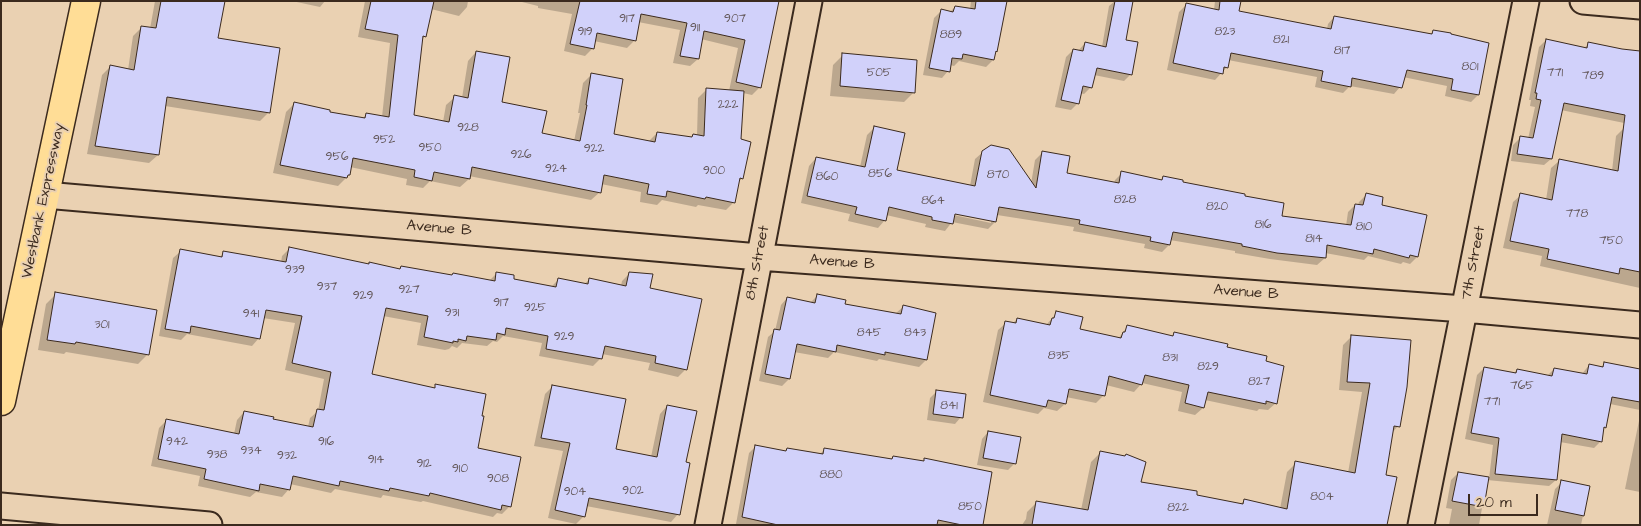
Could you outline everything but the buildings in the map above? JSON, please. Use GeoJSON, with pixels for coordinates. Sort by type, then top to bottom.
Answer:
{"type":"FeatureCollection","features":[{"type":"Feature","properties":{"kind":"highway","name":"Westbank Expressway"},"geometry":{"type":"LineString","coordinates":[[1,401],[86,1]]}},
{"type":"Feature","properties":{"kind":"street","name":"8th Street"},"geometry":{"type":"LineString","coordinates":[[708,525],[810,1]]}},
{"type":"Feature","properties":{"kind":"street","name":"7th Street"},"geometry":{"type":"LineString","coordinates":[[1421,525],[1526,1]]}},
{"type":"Feature","properties":{"kind":"street"},"geometry":{"type":"LineString","coordinates":[[1582,1],[1640,6]]}},
{"type":"Feature","properties":{"kind":"street","name":"Avenue B"},"geometry":{"type":"LineString","coordinates":[[45,195],[759,257],[1464,309],[1640,325]]}},
{"type":"Feature","properties":{"kind":"street"},"geometry":{"type":"LineString","coordinates":[[1,506],[209,525]]}}]}
